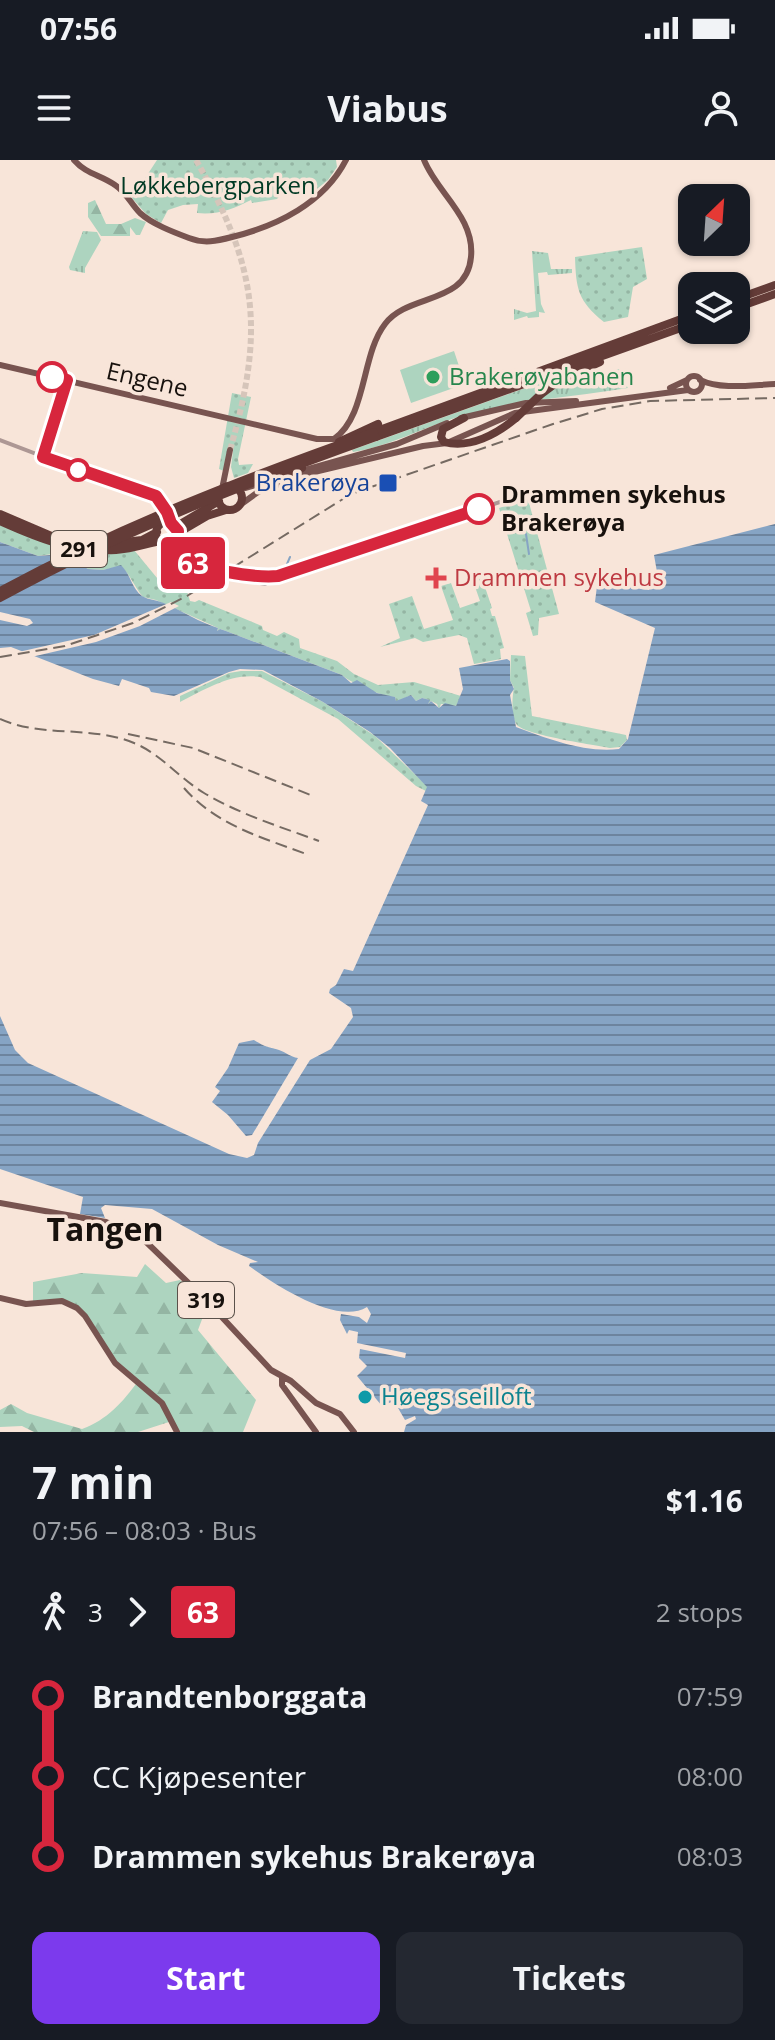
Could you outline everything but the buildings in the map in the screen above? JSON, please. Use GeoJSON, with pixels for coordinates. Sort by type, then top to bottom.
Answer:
{"type":"FeatureCollection","features":[{"type":"Feature","properties":{"kind":"highway"},"geometry":{"type":"LineString","coordinates":[[750,294],[775,285]]}},
{"type":"Feature","properties":{"kind":"highway"},"geometry":{"type":"LineString","coordinates":[[750,303],[775,294]]}},
{"type":"Feature","properties":{"kind":"highway"},"geometry":{"type":"LineString","coordinates":[[0,598],[164,517],[483,391],[678,320]]}},
{"type":"Feature","properties":{"kind":"highway"},"geometry":{"type":"LineString","coordinates":[[0,591],[95,542],[176,506],[678,329]]}},
{"type":"Feature","properties":{"kind":"highway"},"geometry":{"type":"LineString","coordinates":[[464,418],[443,429],[441,437],[447,443],[481,439],[499,431],[565,378],[663,334]]}},
{"type":"Feature","properties":{"kind":"highway"},"geometry":{"type":"LineString","coordinates":[[277,479],[301,468],[360,431],[441,402],[483,391]]}},
{"type":"Feature","properties":{"kind":"highway"},"geometry":{"type":"LineString","coordinates":[[161,539],[169,524],[191,518],[219,501],[222,489],[228,486],[236,488],[242,496],[240,505]]}},
{"type":"Feature","properties":{"kind":"highway"},"geometry":{"type":"LineString","coordinates":[[219,501],[227,510]]}},
{"type":"Feature","properties":{"kind":"highway","name":"291"},"geometry":{"type":"LineString","coordinates":[[0,514],[56,538],[88,544],[177,537],[207,516],[240,505]]}},
{"type":"Feature","properties":{"kind":"highway","name":"291"},"geometry":{"type":"LineString","coordinates":[[0,521],[54,543],[86,550],[120,550],[161,539]]}},
{"type":"Feature","properties":{"kind":"highway"},"geometry":{"type":"LineString","coordinates":[[169,524],[177,537]]}},
{"type":"Feature","properties":{"kind":"main road"},"geometry":{"type":"LineString","coordinates":[[74,160],[86,172],[119,187],[139,213],[202,242],[252,232],[286,218],[330,184],[346,160]]}},
{"type":"Feature","properties":{"kind":"main road","name":"Engene"},"geometry":{"type":"LineString","coordinates":[[0,365],[328,441],[341,434],[350,420],[377,338],[385,324],[400,309],[451,291],[461,281],[470,264],[471,248],[464,224],[424,160]]}},
{"type":"Feature","properties":{"kind":"main road"},"geometry":{"type":"LineString","coordinates":[[222,489],[230,450],[230,473],[236,488],[255,487],[464,418],[531,402],[602,399],[657,391],[692,377],[711,384],[775,384]]}},
{"type":"Feature","properties":{"kind":"main road"},"geometry":{"type":"LineString","coordinates":[[687,380],[688,390]]}},
{"type":"Feature","properties":{"kind":"main road"},"geometry":{"type":"LineString","coordinates":[[698,391],[700,380]]}},
{"type":"Feature","properties":{"kind":"main road"},"geometry":{"type":"LineString","coordinates":[[240,505],[258,492],[283,482],[324,469],[447,443],[525,411],[734,385]]}},
{"type":"Feature","properties":{"kind":"main road"},"geometry":{"type":"LineString","coordinates":[[381,456],[383,452],[422,437],[425,432]]}},
{"type":"Feature","properties":{"kind":"main road"},"geometry":{"type":"LineString","coordinates":[[361,454],[381,456]]}},
{"type":"Feature","properties":{"kind":"main road","name":"319"},"geometry":{"type":"LineString","coordinates":[[0,1203],[106,1222],[136,1234],[158,1251],[282,1381],[291,1381],[316,1403],[340,1414],[354,1432]]}},
{"type":"Feature","properties":{"kind":"main road"},"geometry":{"type":"LineString","coordinates":[[0,1298],[26,1304],[57,1301],[77,1308],[115,1363],[162,1403],[177,1432]]}},
{"type":"Feature","properties":{"kind":"main road"},"geometry":{"type":"LineString","coordinates":[[282,1381],[316,1432]]}},
{"type":"Feature","properties":{"kind":"street"},"geometry":{"type":"LineString","coordinates":[[0,440],[94,476],[153,494],[165,509],[169,524]]}},
{"type":"Feature","properties":{"kind":"street"},"geometry":{"type":"LineString","coordinates":[[161,539],[180,563],[195,570],[265,584],[278,576],[530,492]]}},
{"type":"Feature","properties":{"kind":"street"},"geometry":{"type":"LineString","coordinates":[[177,537],[180,554],[193,563],[262,577],[278,576]]}},
{"type":"Feature","properties":{"kind":"green space","name":"Løkkebergparken"},"geometry":{"type":"Polygon","coordinates":[[[157,160],[336,160],[337,167],[328,180],[312,193],[298,186],[285,196],[282,193],[277,199],[252,203],[251,200],[232,209],[212,213],[197,213],[198,204],[183,205],[168,210],[161,223],[146,214],[132,198],[157,160]]]}},
{"type":"Feature","properties":{"kind":"green space"},"geometry":{"type":"Polygon","coordinates":[[[95,200],[106,224],[121,224],[135,218],[146,222],[140,235],[136,235],[130,227],[130,236],[101,236],[88,217],[88,203],[95,200]]]}},
{"type":"Feature","properties":{"kind":"green space"},"geometry":{"type":"Polygon","coordinates":[[[83,231],[97,232],[101,240],[85,273],[70,270],[69,267],[83,231]]]}},
{"type":"Feature","properties":{"kind":"green space"},"geometry":{"type":"Polygon","coordinates":[[[642,247],[647,279],[633,287],[628,317],[604,322],[580,294],[575,257],[642,247]]]}},
{"type":"Feature","properties":{"kind":"green space"},"geometry":{"type":"Polygon","coordinates":[[[532,251],[548,253],[551,269],[572,269],[572,273],[538,273],[545,313],[539,312],[539,317],[527,316],[514,320],[514,309],[527,313],[536,311],[532,251]]]}},
{"type":"Feature","properties":{"kind":"green space","name":"Brakerøyabanen"},"geometry":{"type":"Polygon","coordinates":[[[454,351],[465,384],[411,403],[400,370],[454,351]]]}},
{"type":"Feature","properties":{"kind":"green space"},"geometry":{"type":"Polygon","coordinates":[[[619,369],[634,387],[480,411],[380,446],[352,450],[570,372],[589,378],[619,369]]]}},
{"type":"Feature","properties":{"kind":"green space"},"geometry":{"type":"Polygon","coordinates":[[[232,393],[251,397],[238,459],[239,465],[253,464],[248,473],[234,478],[231,467],[233,451],[228,449],[224,471],[219,469],[232,393]]]}},
{"type":"Feature","properties":{"kind":"green space"},"geometry":{"type":"Polygon","coordinates":[[[528,499],[559,614],[539,618],[538,635],[533,636],[526,613],[531,611],[499,508],[528,499]]]}},
{"type":"Feature","properties":{"kind":"green space"},"geometry":{"type":"Polygon","coordinates":[[[0,524],[134,550],[162,584],[171,588],[186,588],[190,601],[199,600],[262,626],[263,630],[277,636],[284,632],[299,639],[300,648],[337,661],[354,674],[378,685],[414,682],[461,696],[456,706],[441,704],[439,709],[431,701],[428,704],[429,700],[422,698],[416,701],[411,695],[396,702],[395,697],[367,689],[342,675],[226,631],[217,631],[218,628],[143,597],[121,566],[88,569],[60,553],[38,556],[0,542],[0,524]]]}},
{"type":"Feature","properties":{"kind":"green space"},"geometry":{"type":"Polygon","coordinates":[[[482,578],[504,648],[500,649],[501,659],[474,664],[467,638],[459,635],[423,642],[415,638],[380,647],[400,638],[389,604],[412,596],[424,629],[453,620],[441,586],[451,583],[460,608],[480,601],[473,581],[482,578]]]}},
{"type":"Feature","properties":{"kind":"green space"},"geometry":{"type":"Polygon","coordinates":[[[511,655],[525,656],[532,716],[626,735],[627,740],[620,747],[610,748],[546,736],[517,725],[512,701],[514,688],[510,680],[511,655]]]}},
{"type":"Feature","properties":{"kind":"green space"},"geometry":{"type":"Polygon","coordinates":[[[262,671],[323,702],[375,736],[428,787],[426,791],[416,786],[338,719],[260,677],[229,680],[180,702],[180,696],[229,673],[262,671]]]}},
{"type":"Feature","properties":{"kind":"green space"},"geometry":{"type":"Polygon","coordinates":[[[145,1264],[166,1283],[180,1280],[207,1306],[198,1330],[256,1400],[243,1432],[178,1432],[167,1410],[160,1403],[172,1421],[138,1432],[34,1432],[22,1426],[0,1427],[0,1410],[11,1404],[27,1413],[82,1429],[114,1410],[138,1381],[109,1356],[88,1321],[74,1307],[51,1302],[33,1304],[33,1282],[82,1273],[137,1277],[145,1264]]]}},
{"type":"Feature","properties":{"kind":"water"},"geometry":{"type":"Polygon","coordinates":[[[775,524],[775,1432],[404,1432],[406,1425],[416,1419],[415,1416],[405,1420],[394,1401],[382,1406],[357,1376],[367,1366],[359,1358],[360,1349],[405,1358],[406,1353],[357,1343],[358,1332],[349,1330],[347,1334],[340,1320],[341,1314],[359,1317],[367,1323],[371,1314],[367,1307],[339,1311],[306,1300],[249,1266],[258,1262],[218,1245],[152,1209],[105,1205],[101,1208],[105,1218],[80,1214],[83,1197],[0,1169],[0,1016],[15,1050],[28,1063],[229,1154],[247,1158],[254,1155],[258,1143],[310,1060],[331,1049],[353,1017],[351,1008],[329,993],[330,989],[336,985],[344,969],[353,971],[428,805],[421,801],[427,787],[390,748],[323,702],[263,670],[229,672],[174,696],[151,692],[149,688],[122,679],[119,686],[93,679],[11,647],[0,648],[0,620],[27,626],[33,623],[30,619],[0,612],[0,542],[38,556],[63,554],[88,569],[103,570],[121,565],[136,590],[144,597],[218,628],[217,631],[226,631],[342,675],[351,683],[357,680],[377,693],[395,697],[396,701],[411,695],[416,701],[422,698],[430,700],[428,704],[431,701],[439,708],[445,703],[456,706],[463,689],[459,668],[507,659],[510,661],[510,680],[514,689],[510,695],[516,727],[567,744],[606,750],[619,749],[628,739],[655,628],[595,602],[597,586],[606,584],[649,590],[653,574],[657,572],[654,555],[775,524]]]}},
{"type":"Feature","properties":{"kind":"water"},"geometry":{"type":"Polygon","coordinates":[[[254,1040],[298,1058],[252,1135],[246,1136],[212,1102],[220,1091],[215,1087],[239,1043],[254,1040]]]}},
{"type":"Feature","properties":{"kind":"pier"},"geometry":{"type":"Polygon","coordinates":[[[171,602],[179,606],[140,626],[96,642],[27,658],[14,653],[94,635],[171,602]]]}},
{"type":"Feature","properties":{"kind":"waterway"},"geometry":{"type":"LineString","coordinates":[[526,534],[529,554]]}},
{"type":"Feature","properties":{"kind":"waterway"},"geometry":{"type":"LineString","coordinates":[[287,564],[290,557]]}},
{"type":"Feature","properties":{"kind":"tunnel"},"geometry":{"type":"LineString","coordinates":[[196,160],[232,234],[249,300],[251,334],[248,369],[230,450]]}},
{"type":"Feature","properties":{"kind":"railway"},"geometry":{"type":"LineString","coordinates":[[0,657],[65,646],[133,623],[187,596],[351,494],[553,424],[602,409],[650,401],[775,398]]}},
{"type":"Feature","properties":{"kind":"railway"},"geometry":{"type":"LineString","coordinates":[[0,719],[16,725],[101,734],[134,743],[153,753],[217,801],[319,841]]}},
{"type":"Feature","properties":{"kind":"railway"},"geometry":{"type":"LineString","coordinates":[[128,734],[193,748],[313,796]]}},
{"type":"Feature","properties":{"kind":"railway"},"geometry":{"type":"LineString","coordinates":[[184,788],[226,821],[309,855]]}},
{"type":"Feature","properties":{"kind":"bus line","name":"63"},"geometry":{"type":"LineString","coordinates":[[52,377],[67,380],[43,457],[156,496],[178,531],[176,545],[180,554],[199,565],[262,577],[278,576],[479,509]]}},
{"type":"Feature","properties":{"kind":"place","name":"Brakerøyabanen"},"geometry":{"type":"Point","coordinates":[433,377]}},
{"type":"Feature","properties":{"kind":"place","name":"Brakerøya"},"geometry":{"type":"Point","coordinates":[388,483]}},
{"type":"Feature","properties":{"kind":"place","name":"Drammen sykehus Brakerøya"},"geometry":{"type":"Point","coordinates":[479,509]}},
{"type":"Feature","properties":{"kind":"place","name":"Drammen sykehus"},"geometry":{"type":"Point","coordinates":[436,578]}},
{"type":"Feature","properties":{"kind":"place","name":"Høegs seilloft"},"geometry":{"type":"Point","coordinates":[365,1397]}},
{"type":"Feature","properties":{"kind":"district","name":"Tangen"},"geometry":{"type":"Point","coordinates":[105,1230]}}]}
